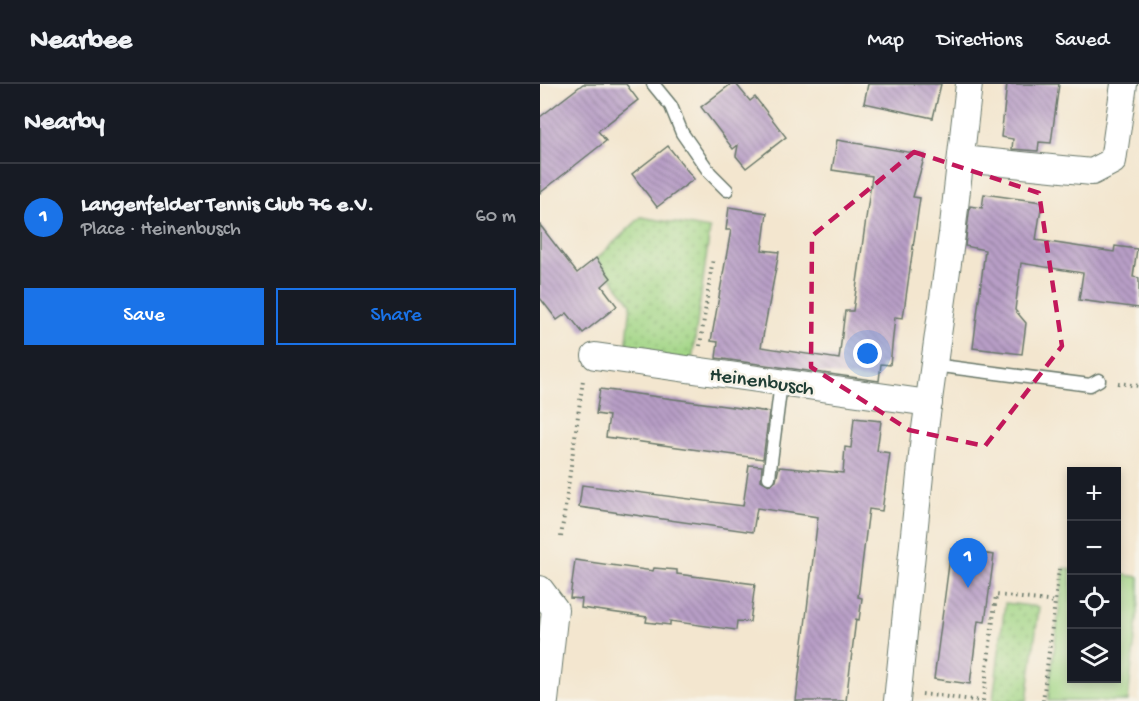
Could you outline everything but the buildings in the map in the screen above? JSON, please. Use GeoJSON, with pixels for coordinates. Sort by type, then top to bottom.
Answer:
{"type":"FeatureCollection","features":[{"type":"Feature","properties":{"kind":"street"},"geometry":{"type":"LineString","coordinates":[[897,696],[933,365],[962,159],[969,84]]}},
{"type":"Feature","properties":{"kind":"street"},"geometry":{"type":"LineString","coordinates":[[962,159],[1092,172],[1113,161],[1124,84]]}},
{"type":"Feature","properties":{"kind":"street","name":"Heinenbusch"},"geometry":{"type":"LineString","coordinates":[[595,356],[929,403]]}},
{"type":"Feature","properties":{"kind":"street"},"geometry":{"type":"LineString","coordinates":[[540,589],[555,609],[544,701]]}},
{"type":"Feature","properties":{"kind":"lane"},"geometry":{"type":"LineString","coordinates":[[653,84],[671,106],[682,133],[704,165],[727,190]]}},
{"type":"Feature","properties":{"kind":"lane"},"geometry":{"type":"LineString","coordinates":[[933,365],[1090,384],[1099,380]]}},
{"type":"Feature","properties":{"kind":"lane"},"geometry":{"type":"LineString","coordinates":[[770,477],[781,383]]}},
{"type":"Feature","properties":{"kind":"path"},"geometry":{"type":"LineString","coordinates":[[697,370],[713,258]]}},
{"type":"Feature","properties":{"kind":"path"},"geometry":{"type":"LineString","coordinates":[[561,537],[585,360],[595,356]]}},
{"type":"Feature","properties":{"kind":"path"},"geometry":{"type":"LineString","coordinates":[[1043,701],[1059,568]]}},
{"type":"Feature","properties":{"kind":"path"},"geometry":{"type":"LineString","coordinates":[[897,696],[982,701],[996,595],[1056,602]]}},
{"type":"Feature","properties":{"kind":"highlighted area"},"geometry":{"type":"Polygon","coordinates":[[[914,152],[1039,193],[1062,346],[985,446],[909,430],[811,367],[812,236],[914,152]]]}},
{"type":"Feature","properties":{"kind":"green space"},"geometry":{"type":"Polygon","coordinates":[[[641,217],[710,229],[692,361],[626,350],[631,303],[596,259],[641,217]]]}},
{"type":"Feature","properties":{"kind":"green space"},"geometry":{"type":"Polygon","coordinates":[[[1064,568],[1067,568],[1067,683],[1121,683],[1121,575],[1139,577],[1139,601],[1128,701],[1048,701],[1064,568]]]}},
{"type":"Feature","properties":{"kind":"green space"},"geometry":{"type":"Polygon","coordinates":[[[1005,603],[1039,607],[1027,701],[993,701],[1005,603]]]}},
{"type":"Feature","properties":{"kind":"place","name":"Langenfelder Tennis Club 76 e.V."},"geometry":{"type":"Point","coordinates":[968,588]}}]}
